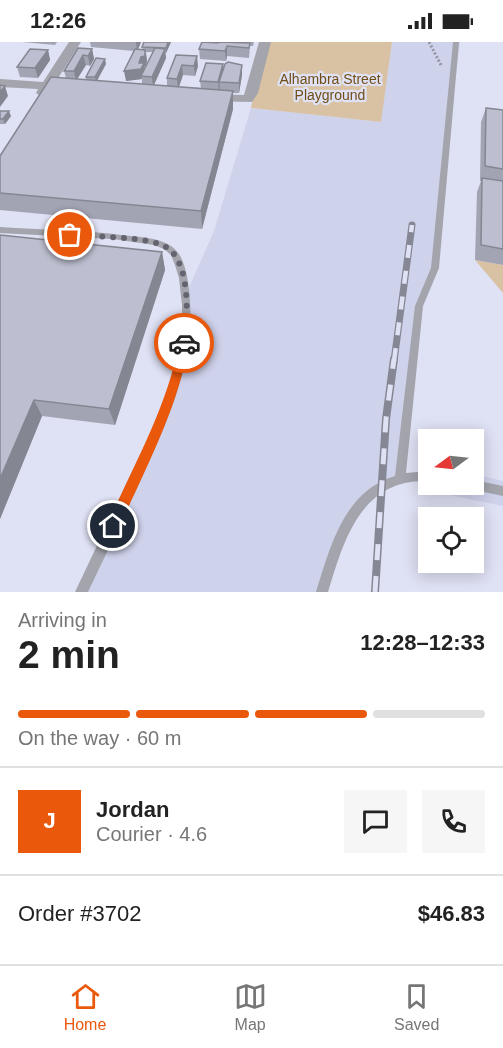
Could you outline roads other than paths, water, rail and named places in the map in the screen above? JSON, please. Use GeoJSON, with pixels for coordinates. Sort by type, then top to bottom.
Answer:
{"type":"FeatureCollection","features":[{"type":"Feature","properties":{"kind":"street"},"geometry":{"type":"LineString","coordinates":[[35,104],[75,42]]}},
{"type":"Feature","properties":{"kind":"street"},"geometry":{"type":"LineString","coordinates":[[193,97],[247,99],[252,93],[265,42]]}},
{"type":"Feature","properties":{"kind":"street"},"geometry":{"type":"LineString","coordinates":[[0,83],[80,88]]}},
{"type":"Feature","properties":{"kind":"lane"},"geometry":{"type":"LineString","coordinates":[[400,479],[419,306],[435,268],[456,42]]}},
{"type":"Feature","properties":{"kind":"lane"},"geometry":{"type":"LineString","coordinates":[[0,231],[140,240],[165,246],[174,253],[187,292],[186,333],[179,372],[159,427],[81,592]]}},
{"type":"Feature","properties":{"kind":"lane"},"geometry":{"type":"LineString","coordinates":[[322,592],[337,543],[356,508],[380,485],[400,479],[418,477]]}},
{"type":"Feature","properties":{"kind":"lane"},"geometry":{"type":"LineString","coordinates":[[484,488],[503,492]]}},
{"type":"Feature","properties":{"kind":"railway"},"geometry":{"type":"LineString","coordinates":[[394,361],[412,225]]}},
{"type":"Feature","properties":{"kind":"railway"},"geometry":{"type":"LineString","coordinates":[[375,592],[386,419],[394,359]]}},
{"type":"Feature","properties":{"kind":"park label","name":"Alhambra Street Playground"},"geometry":{"type":"Point","coordinates":[330,88]}}]}
